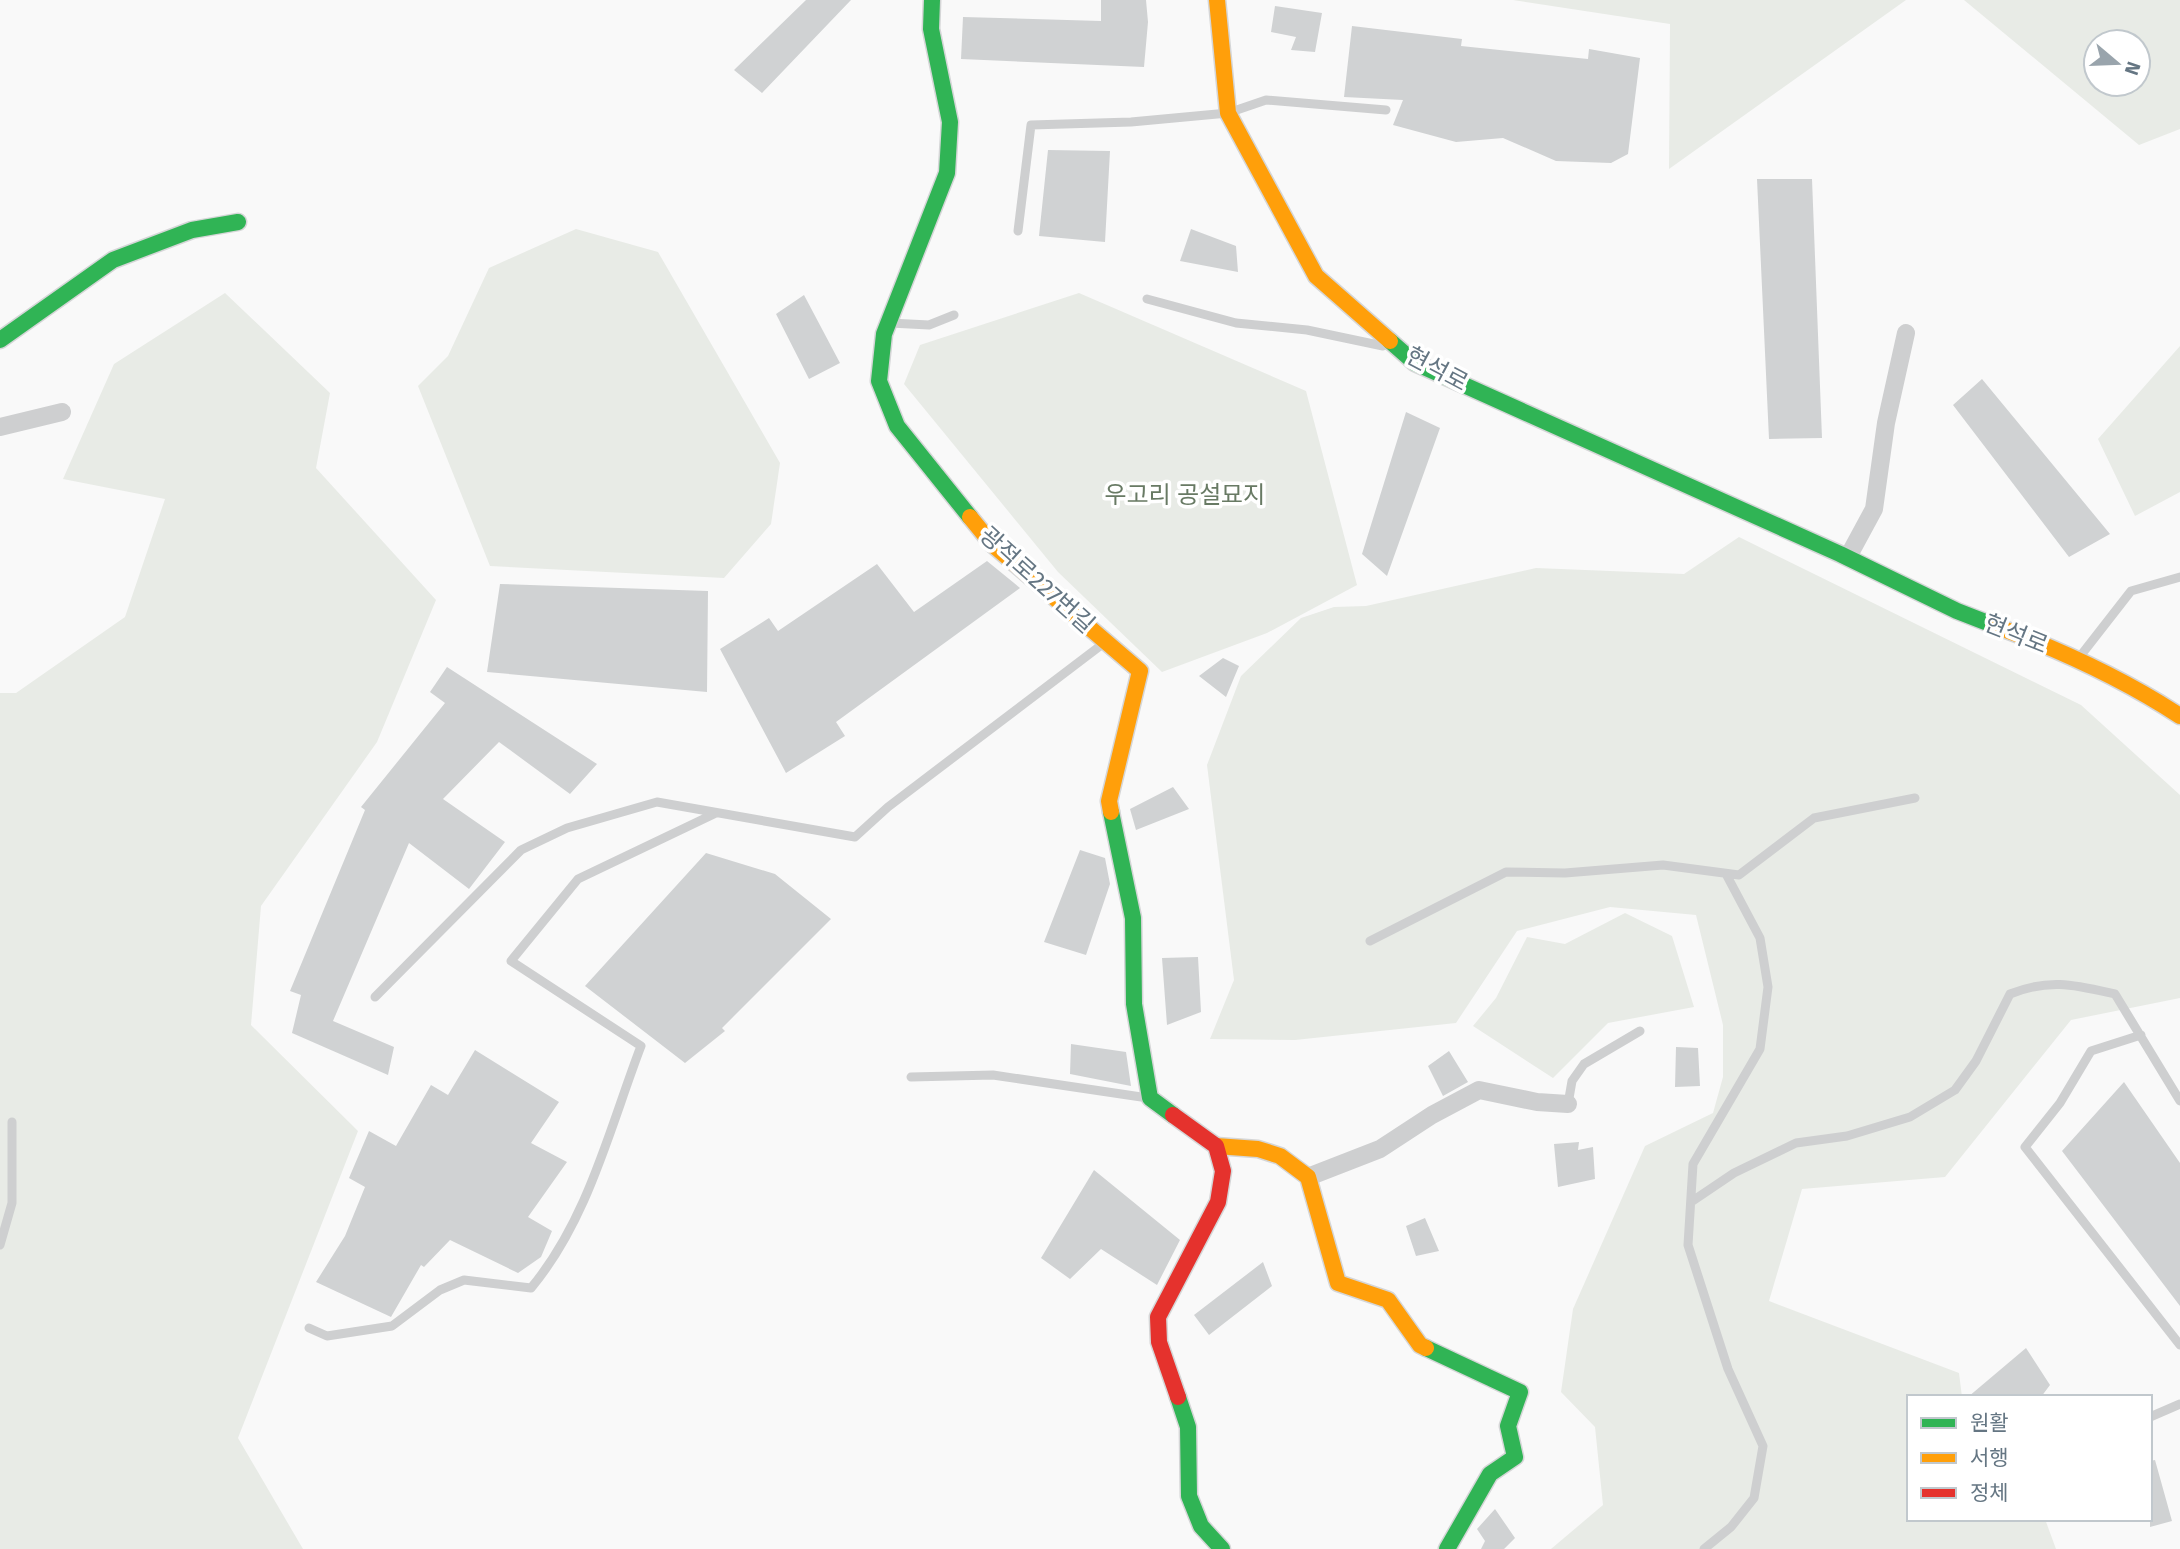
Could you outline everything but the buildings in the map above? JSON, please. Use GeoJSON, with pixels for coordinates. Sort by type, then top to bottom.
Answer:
{"type":"FeatureCollection","features":[{"type":"Feature","properties":{"kind":"street","name":"광적로227번길"},"geometry":{"type":"LineString","coordinates":[[932,0],[930,29],[950,122],[947,173],[884,334],[879,381],[897,426],[992,544],[1140,671],[1109,801],[1133,918],[1134,1004],[1150,1098]]}},
{"type":"Feature","properties":{"kind":"street","name":"현석로"},"geometry":{"type":"LineString","coordinates":[[1217,0],[1228,113],[1316,276],[1415,363],[1848,557],[1957,611],[2037,641],[2144,692],[2180,716]]}},
{"type":"Feature","properties":{"kind":"street"},"geometry":{"type":"LineString","coordinates":[[0,340],[113,260],[192,230],[238,222]]}},
{"type":"Feature","properties":{"kind":"street"},"geometry":{"type":"LineString","coordinates":[[1848,557],[1874,509],[1886,423],[1906,333]]}},
{"type":"Feature","properties":{"kind":"street"},"geometry":{"type":"LineString","coordinates":[[0,427],[62,412]]}},
{"type":"Feature","properties":{"kind":"street"},"geometry":{"type":"LineString","coordinates":[[1308,1177],[1380,1149],[1432,1115],[1479,1090],[1538,1102],[1568,1104]]}},
{"type":"Feature","properties":{"kind":"street"},"geometry":{"type":"LineString","coordinates":[[1150,1098],[1216,1146],[1258,1149],[1280,1156],[1308,1177],[1338,1283],[1388,1300],[1420,1345],[1520,1392],[1508,1426],[1515,1457],[1490,1474],[1447,1549]]}},
{"type":"Feature","properties":{"kind":"street"},"geometry":{"type":"LineString","coordinates":[[1216,1146],[1223,1171],[1218,1202],[1158,1317],[1158,1342],[1188,1427],[1189,1496],[1201,1526],[1222,1549]]}},
{"type":"Feature","properties":{"kind":"lane"},"geometry":{"type":"LineString","coordinates":[[1018,231],[1031,125],[1131,122],[1228,113],[1266,100],[1387,110]]}},
{"type":"Feature","properties":{"kind":"lane"},"geometry":{"type":"LineString","coordinates":[[1147,299],[1236,323],[1307,330],[1398,349]]}},
{"type":"Feature","properties":{"kind":"lane"},"geometry":{"type":"LineString","coordinates":[[888,323],[929,325],[954,315]]}},
{"type":"Feature","properties":{"kind":"lane"},"geometry":{"type":"LineString","coordinates":[[2077,660],[2131,591],[2180,578]]}},
{"type":"Feature","properties":{"kind":"lane"},"geometry":{"type":"LineString","coordinates":[[375,997],[521,850],[567,828],[657,802],[855,837],[888,807],[1105,642]]}},
{"type":"Feature","properties":{"kind":"lane"},"geometry":{"type":"LineString","coordinates":[[1370,941],[1506,872],[1565,873],[1663,865],[1740,875],[1814,818],[1915,798]]}},
{"type":"Feature","properties":{"kind":"lane"},"geometry":{"type":"LineString","coordinates":[[309,1328],[327,1336],[392,1326],[440,1290],[464,1280],[530,1288],[555,1258],[579,1211],[641,1045],[511,961],[578,879],[716,813]]}},
{"type":"Feature","properties":{"kind":"lane"},"geometry":{"type":"LineString","coordinates":[[1704,1549],[1731,1527],[1755,1498],[1763,1446],[1728,1369],[1688,1245],[1693,1164],[1760,1049],[1768,987],[1760,938],[1726,874]]}},
{"type":"Feature","properties":{"kind":"lane"},"geometry":{"type":"LineString","coordinates":[[1691,1202],[1734,1173],[1796,1143],[1847,1136],[1910,1117],[1955,1090],[1976,1061],[2010,994],[2027,987],[2061,982],[2115,994],[2180,1101]]}},
{"type":"Feature","properties":{"kind":"lane"},"geometry":{"type":"LineString","coordinates":[[1568,1104],[1572,1081],[1584,1064],[1640,1031]]}},
{"type":"Feature","properties":{"kind":"lane"},"geometry":{"type":"LineString","coordinates":[[2141,1035],[2091,1051],[2060,1103],[2025,1147],[2180,1345]]}},
{"type":"Feature","properties":{"kind":"lane"},"geometry":{"type":"LineString","coordinates":[[911,1077],[993,1075],[1150,1098]]}},
{"type":"Feature","properties":{"kind":"lane"},"geometry":{"type":"LineString","coordinates":[[0,1245],[12,1203],[12,1122]]}},
{"type":"Feature","properties":{"kind":"lane"},"geometry":{"type":"LineString","coordinates":[[2152,1417],[2180,1404]]}},
{"type":"Feature","properties":{"kind":"green space"},"geometry":{"type":"Polygon","coordinates":[[[1513,0],[1906,0],[1669,169],[1670,24],[1513,0]]]}},
{"type":"Feature","properties":{"kind":"green space"},"geometry":{"type":"Polygon","coordinates":[[[1964,0],[2180,0],[2180,129],[2139,145],[2082,98],[2152,98],[2152,28],[2082,28],[2082,98],[1964,0]]]}},
{"type":"Feature","properties":{"kind":"green space"},"geometry":{"type":"Polygon","coordinates":[[[576,229],[658,252],[780,463],[771,524],[724,578],[490,566],[418,386],[448,356],[489,268],[576,229]]]}},
{"type":"Feature","properties":{"kind":"green space"},"geometry":{"type":"Polygon","coordinates":[[[225,293],[330,393],[316,468],[436,600],[377,742],[261,906],[251,1025],[358,1131],[238,1438],[303,1549],[0,1549],[0,693],[16,693],[125,617],[165,499],[63,479],[114,364],[225,293]]]}},
{"type":"Feature","properties":{"kind":"green space","name":"우고리 공설묘지"},"geometry":{"type":"Polygon","coordinates":[[[1079,293],[1306,391],[1357,585],[1267,633],[1162,672],[1058,572],[904,384],[920,345],[1079,293]]]}},
{"type":"Feature","properties":{"kind":"green space"},"geometry":{"type":"Polygon","coordinates":[[[2180,346],[2180,492],[2135,516],[2098,439],[2180,346]]]}},
{"type":"Feature","properties":{"kind":"green space"},"geometry":{"type":"Polygon","coordinates":[[[1739,537],[2081,705],[2180,795],[2180,998],[2071,1020],[1945,1177],[1802,1189],[1769,1301],[1959,1373],[1962,1395],[1907,1395],[1907,1521],[2046,1521],[2056,1549],[1551,1549],[1603,1505],[1595,1427],[1561,1392],[1573,1309],[1645,1146],[1713,1113],[1723,1077],[1723,1025],[1696,915],[1610,907],[1517,931],[1456,1023],[1295,1040],[1210,1039],[1234,980],[1207,765],[1241,676],[1301,618],[1334,607],[1366,606],[1536,568],[1684,574],[1739,537]]]}},
{"type":"Feature","properties":{"kind":"green space"},"geometry":{"type":"Polygon","coordinates":[[[1625,913],[1672,936],[1694,1007],[1608,1023],[1553,1078],[1473,1026],[1496,998],[1527,937],[1565,944],[1625,913]]]}},
{"type":"Feature","properties":{"kind":"traffic: fast"},"geometry":{"type":"LineString","coordinates":[[932,0],[931,29],[950,122],[947,173],[884,334],[879,381],[897,426],[970,517]]}},
{"type":"Feature","properties":{"kind":"traffic: fast"},"geometry":{"type":"LineString","coordinates":[[0,340],[113,260],[192,230],[238,222]]}},
{"type":"Feature","properties":{"kind":"traffic: fast"},"geometry":{"type":"LineString","coordinates":[[1390,341],[1415,363],[1840,554],[1957,611],[1993,625]]}},
{"type":"Feature","properties":{"kind":"traffic: fast"},"geometry":{"type":"LineString","coordinates":[[1111,812],[1133,918],[1134,1004],[1150,1098],[1173,1115]]}},
{"type":"Feature","properties":{"kind":"traffic: fast"},"geometry":{"type":"LineString","coordinates":[[1426,1348],[1520,1392],[1508,1426],[1515,1457],[1490,1474],[1447,1549]]}},
{"type":"Feature","properties":{"kind":"traffic: fast"},"geometry":{"type":"LineString","coordinates":[[1178,1397],[1188,1427],[1189,1496],[1201,1526],[1222,1549]]}},
{"type":"Feature","properties":{"kind":"traffic: slow"},"geometry":{"type":"LineString","coordinates":[[1217,0],[1228,113],[1316,276],[1390,341]]}},
{"type":"Feature","properties":{"kind":"traffic: slow"},"geometry":{"type":"LineString","coordinates":[[970,517],[992,544],[1140,671],[1109,801],[1111,812]]}},
{"type":"Feature","properties":{"kind":"traffic: slow"},"geometry":{"type":"LineString","coordinates":[[1993,625],[2089,665],[2180,716]]}},
{"type":"Feature","properties":{"kind":"traffic: slow"},"geometry":{"type":"LineString","coordinates":[[1216,1146],[1258,1149],[1280,1156],[1308,1177],[1338,1283],[1388,1300],[1420,1345],[1426,1348]]}},
{"type":"Feature","properties":{"kind":"traffic: jam"},"geometry":{"type":"LineString","coordinates":[[1173,1115],[1216,1146],[1223,1171],[1218,1202],[1158,1317],[1159,1342],[1178,1397]]}}]}
